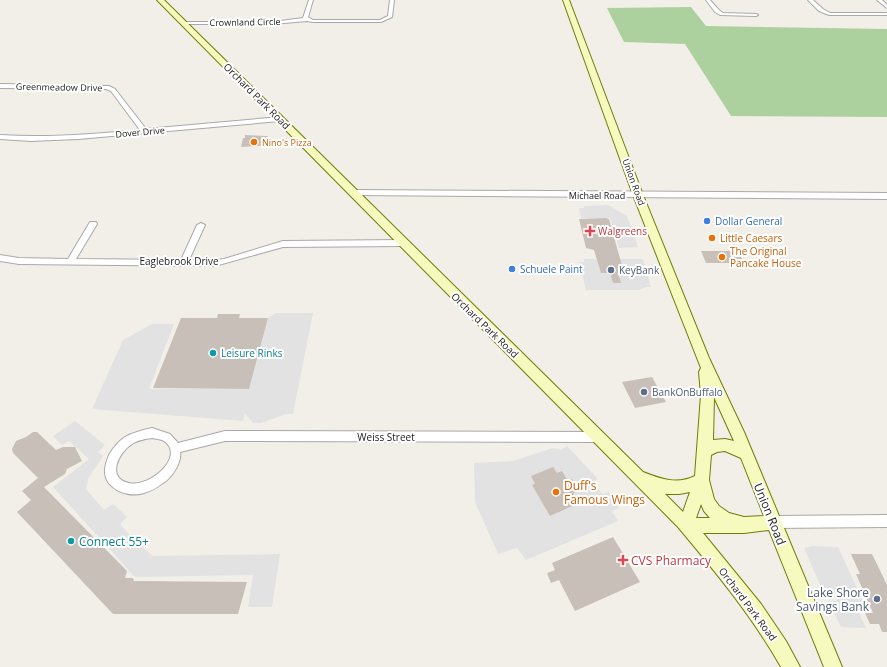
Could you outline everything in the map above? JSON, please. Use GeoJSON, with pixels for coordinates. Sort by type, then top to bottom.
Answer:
{"type":"FeatureCollection","features":[{"type":"Feature","properties":{"kind":"main road","name":"Orchard Park Road"},"geometry":{"type":"LineString","coordinates":[[160,0],[686,526],[736,584],[776,641],[791,667]]}},
{"type":"Feature","properties":{"kind":"main road","name":"Union Road"},"geometry":{"type":"LineString","coordinates":[[566,0],[638,195],[704,362],[746,454],[833,667]]}},
{"type":"Feature","properties":{"kind":"main road","name":"Union Road"},"geometry":{"type":"LineString","coordinates":[[686,526],[702,480],[708,395],[704,362]]}},
{"type":"Feature","properties":{"kind":"main road"},"geometry":{"type":"LineString","coordinates":[[705,452],[711,446],[725,444],[736,446],[746,454]]}},
{"type":"Feature","properties":{"kind":"main road"},"geometry":{"type":"LineString","coordinates":[[637,476],[656,485],[673,488],[690,487],[702,480],[708,506],[714,513],[727,520],[744,525]]}},
{"type":"Feature","properties":{"kind":"main road"},"geometry":{"type":"LineString","coordinates":[[686,526],[744,525],[773,522]]}},
{"type":"Feature","properties":{"kind":"street"},"geometry":{"type":"LineString","coordinates":[[307,19],[305,17],[311,0]]}},
{"type":"Feature","properties":{"kind":"street","name":"Crownland Circle"},"geometry":{"type":"LineString","coordinates":[[183,23],[273,23],[307,19],[313,21],[381,21],[390,17],[392,0]]}},
{"type":"Feature","properties":{"kind":"street"},"geometry":{"type":"LineString","coordinates":[[708,0],[717,12],[722,14],[756,16]]}},
{"type":"Feature","properties":{"kind":"street"},"geometry":{"type":"LineString","coordinates":[[810,0],[821,10],[829,14],[887,14]]}},
{"type":"Feature","properties":{"kind":"street"},"geometry":{"type":"LineString","coordinates":[[879,0],[887,7]]}},
{"type":"Feature","properties":{"kind":"street","name":"Greenmeadow Drive"},"geometry":{"type":"LineString","coordinates":[[0,86],[107,88],[113,90],[144,132]]}},
{"type":"Feature","properties":{"kind":"street","name":"Dover Drive"},"geometry":{"type":"LineString","coordinates":[[0,137],[31,139],[72,138],[280,119]]}},
{"type":"Feature","properties":{"kind":"street","name":"Michael Road"},"geometry":{"type":"LineString","coordinates":[[354,193],[887,196]]}},
{"type":"Feature","properties":{"kind":"street"},"geometry":{"type":"LineString","coordinates":[[71,261],[93,224]]}},
{"type":"Feature","properties":{"kind":"street"},"geometry":{"type":"LineString","coordinates":[[184,262],[201,225]]}},
{"type":"Feature","properties":{"kind":"street","name":"Eaglebrook Drive"},"geometry":{"type":"LineString","coordinates":[[0,258],[71,261],[223,262],[271,246],[292,243],[403,243]]}},
{"type":"Feature","properties":{"kind":"street"},"geometry":{"type":"LineString","coordinates":[[152,433],[163,434],[172,440],[176,448],[175,459],[170,470],[160,480],[147,487],[134,490],[122,488],[114,482],[110,472],[111,462],[118,451],[128,441],[140,435],[152,433]]}},
{"type":"Feature","properties":{"kind":"street","name":"Weiss Street"},"geometry":{"type":"LineString","coordinates":[[176,448],[225,436],[598,437]]}},
{"type":"Feature","properties":{"kind":"street"},"geometry":{"type":"LineString","coordinates":[[773,522],[887,521]]}},
{"type":"Feature","properties":{"kind":"green space"},"geometry":{"type":"Polygon","coordinates":[[[691,7],[706,26],[887,29],[887,117],[731,116],[685,44],[624,42],[607,8],[691,7]]]}},
{"type":"Feature","properties":{"kind":"shaded area"},"geometry":{"type":"Polygon","coordinates":[[[608,205],[627,216],[638,247],[619,248],[610,218],[581,218],[579,208],[584,208],[584,206],[608,205]]]}},
{"type":"Feature","properties":{"kind":"shaded area"},"geometry":{"type":"Polygon","coordinates":[[[584,259],[643,259],[651,287],[646,287],[639,290],[586,290],[579,262],[584,262],[584,259]]]}},
{"type":"Feature","properties":{"kind":"shaded area"},"geometry":{"type":"Polygon","coordinates":[[[276,313],[313,313],[293,414],[286,414],[261,423],[253,423],[245,414],[243,421],[92,409],[123,340],[152,324],[174,324],[149,389],[249,389],[268,318],[276,313]]]}},
{"type":"Feature","properties":{"kind":"shaded area"},"geometry":{"type":"Polygon","coordinates":[[[75,421],[105,445],[98,452],[103,456],[88,479],[86,489],[104,510],[113,504],[127,517],[120,524],[134,540],[153,556],[280,554],[272,607],[248,607],[253,575],[135,577],[53,487],[89,459],[69,441],[62,445],[53,436],[75,421]]]}},
{"type":"Feature","properties":{"kind":"shaded area"},"geometry":{"type":"Polygon","coordinates":[[[567,446],[598,479],[592,483],[603,494],[609,492],[619,508],[612,511],[618,521],[526,560],[517,548],[498,554],[475,502],[474,463],[513,461],[553,448],[561,450],[567,446]]]}},
{"type":"Feature","properties":{"kind":"shaded area"},"geometry":{"type":"Polygon","coordinates":[[[813,546],[838,547],[868,612],[859,613],[866,628],[841,627],[828,601],[836,601],[838,598],[834,593],[824,594],[804,548],[813,546]]]}},
{"type":"Feature","properties":{"kind":"building","name":"Nino's Pizza"},"geometry":{"type":"Polygon","coordinates":[[[245,135],[267,136],[269,137],[271,145],[241,147],[245,135]]]}},
{"type":"Feature","properties":{"kind":"building"},"geometry":{"type":"Polygon","coordinates":[[[579,219],[609,219],[624,273],[618,273],[621,283],[613,283],[610,273],[601,273],[594,250],[586,248],[579,219]]]}},
{"type":"Feature","properties":{"kind":"building","name":"The Original Pancake House"},"geometry":{"type":"Polygon","coordinates":[[[701,251],[738,251],[744,263],[706,263],[701,251]]]}},
{"type":"Feature","properties":{"kind":"building","name":"Leisure Rinks"},"geometry":{"type":"Polygon","coordinates":[[[218,314],[240,314],[239,318],[268,318],[249,389],[153,388],[181,318],[217,318],[218,314]]]}},
{"type":"Feature","properties":{"kind":"building","name":"BankOnBuffalo"},"geometry":{"type":"Polygon","coordinates":[[[652,377],[666,402],[635,408],[622,382],[652,377]]]}},
{"type":"Feature","properties":{"kind":"building","name":"Connect 55+"},"geometry":{"type":"Polygon","coordinates":[[[33,432],[37,432],[56,450],[63,447],[75,447],[82,461],[67,469],[65,474],[44,487],[127,571],[125,578],[133,578],[134,581],[247,582],[238,614],[113,614],[17,512],[31,500],[22,491],[38,478],[13,453],[12,449],[16,441],[33,432]]]}},
{"type":"Feature","properties":{"kind":"building","name":"Duff's Famous Wings"},"geometry":{"type":"Polygon","coordinates":[[[553,467],[557,473],[562,471],[568,481],[572,479],[580,490],[573,493],[579,503],[550,516],[532,485],[535,484],[531,476],[553,467]]]}},
{"type":"Feature","properties":{"kind":"building","name":"CVS Pharmacy"},"geometry":{"type":"Polygon","coordinates":[[[613,537],[640,582],[575,611],[559,580],[551,583],[547,573],[555,570],[552,563],[613,537]]]}},
{"type":"Feature","properties":{"kind":"building","name":"Lake Shore Savings Bank"},"geometry":{"type":"Polygon","coordinates":[[[851,554],[872,554],[887,585],[887,632],[882,632],[879,624],[870,624],[865,613],[873,613],[856,574],[860,574],[851,554]]]}},
{"type":"Feature","properties":{"kind":"place","name":"Nino's Pizza"},"geometry":{"type":"Point","coordinates":[254,142]}},
{"type":"Feature","properties":{"kind":"place","name":"Dollar General"},"geometry":{"type":"Point","coordinates":[707,221]}},
{"type":"Feature","properties":{"kind":"place","name":"Walgreens"},"geometry":{"type":"Point","coordinates":[590,231]}},
{"type":"Feature","properties":{"kind":"place","name":"Little Caesars"},"geometry":{"type":"Point","coordinates":[712,238]}},
{"type":"Feature","properties":{"kind":"place","name":"The Original Pancake House"},"geometry":{"type":"Point","coordinates":[722,257]}},
{"type":"Feature","properties":{"kind":"place","name":"Schuele Paint"},"geometry":{"type":"Point","coordinates":[512,269]}},
{"type":"Feature","properties":{"kind":"place","name":"KeyBank"},"geometry":{"type":"Point","coordinates":[611,270]}},
{"type":"Feature","properties":{"kind":"place","name":"Leisure Rinks"},"geometry":{"type":"Point","coordinates":[213,353]}},
{"type":"Feature","properties":{"kind":"place","name":"BankOnBuffalo"},"geometry":{"type":"Point","coordinates":[644,392]}},
{"type":"Feature","properties":{"kind":"place","name":"Duff's Famous Wings"},"geometry":{"type":"Point","coordinates":[556,492]}},
{"type":"Feature","properties":{"kind":"place","name":"Connect 55+"},"geometry":{"type":"Point","coordinates":[71,541]}},
{"type":"Feature","properties":{"kind":"place","name":"CVS Pharmacy"},"geometry":{"type":"Point","coordinates":[623,560]}},
{"type":"Feature","properties":{"kind":"place","name":"Lake Shore Savings Bank"},"geometry":{"type":"Point","coordinates":[877,599]}}]}
